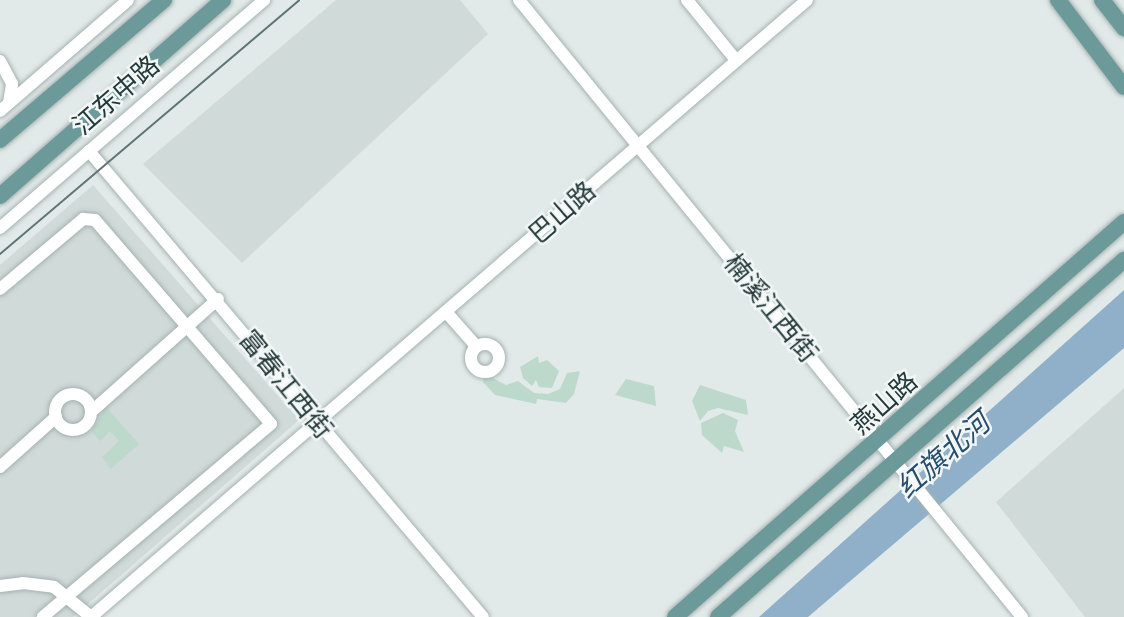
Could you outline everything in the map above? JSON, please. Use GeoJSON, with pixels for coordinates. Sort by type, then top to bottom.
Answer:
{"type":"FeatureCollection","features":[{"type":"Feature","properties":{"kind":"main road","name":"江东中路"},"geometry":{"type":"LineString","coordinates":[[0,140],[164,0]]}},
{"type":"Feature","properties":{"kind":"main road","name":"江东中路"},"geometry":{"type":"LineString","coordinates":[[0,196],[223,0]]}},
{"type":"Feature","properties":{"kind":"main road"},"geometry":{"type":"LineString","coordinates":[[1058,0],[1124,87]]}},
{"type":"Feature","properties":{"kind":"main road"},"geometry":{"type":"LineString","coordinates":[[1102,0],[1124,28]]}},
{"type":"Feature","properties":{"kind":"main road","name":"燕山路"},"geometry":{"type":"LineString","coordinates":[[675,617],[1124,222]]}},
{"type":"Feature","properties":{"kind":"main road","name":"燕山路"},"geometry":{"type":"LineString","coordinates":[[718,617],[897,463],[1124,260]]}},
{"type":"Feature","properties":{"kind":"street"},"geometry":{"type":"LineString","coordinates":[[5,107],[128,0]]}},
{"type":"Feature","properties":{"kind":"street","name":"江东中路"},"geometry":{"type":"LineString","coordinates":[[0,228],[264,0]]}},
{"type":"Feature","properties":{"kind":"street","name":"楠溪江西街"},"geometry":{"type":"LineString","coordinates":[[519,0],[1022,617]]}},
{"type":"Feature","properties":{"kind":"street"},"geometry":{"type":"LineString","coordinates":[[687,0],[736,60]]}},
{"type":"Feature","properties":{"kind":"street","name":"巴山路"},"geometry":{"type":"LineString","coordinates":[[91,617],[447,313],[806,0]]}},
{"type":"Feature","properties":{"kind":"street"},"geometry":{"type":"LineString","coordinates":[[0,61],[12,84],[5,107]]}},
{"type":"Feature","properties":{"kind":"street","name":"富春江西街"},"geometry":{"type":"LineString","coordinates":[[89,151],[218,299],[315,423],[484,617]]}},
{"type":"Feature","properties":{"kind":"street"},"geometry":{"type":"LineString","coordinates":[[0,289],[88,217],[103,224],[271,425],[43,617]]}},
{"type":"Feature","properties":{"kind":"street"},"geometry":{"type":"LineString","coordinates":[[56,417],[63,427],[73,430],[84,427],[91,412],[218,299]]}},
{"type":"Feature","properties":{"kind":"street"},"geometry":{"type":"LineString","coordinates":[[447,313],[476,346]]}},
{"type":"Feature","properties":{"kind":"street"},"geometry":{"type":"LineString","coordinates":[[0,467],[56,417],[60,400],[71,395],[83,397],[91,412]]}},
{"type":"Feature","properties":{"kind":"street"},"geometry":{"type":"LineString","coordinates":[[0,586],[40,584],[69,596],[91,617]]}},
{"type":"Feature","properties":{"kind":"shaded area"},"geometry":{"type":"Polygon","coordinates":[[[336,0],[460,0],[488,34],[242,263],[143,164],[336,0]]]}},
{"type":"Feature","properties":{"kind":"shaded area"},"geometry":{"type":"Polygon","coordinates":[[[93,185],[299,420],[73,617],[0,617],[0,265],[93,185]]]}},
{"type":"Feature","properties":{"kind":"shaded area"},"geometry":{"type":"Polygon","coordinates":[[[1124,388],[1124,617],[1085,617],[996,502],[1124,388]]]}},
{"type":"Feature","properties":{"kind":"green space"},"geometry":{"type":"Polygon","coordinates":[[[538,356],[539,363],[547,360],[559,371],[552,388],[539,387],[536,380],[532,386],[523,378],[520,367],[538,356]]]}},
{"type":"Feature","properties":{"kind":"green space"},"geometry":{"type":"Polygon","coordinates":[[[580,371],[574,394],[566,403],[537,399],[536,404],[495,395],[483,382],[484,376],[506,385],[518,381],[534,393],[548,394],[560,389],[567,373],[580,371]]]}},
{"type":"Feature","properties":{"kind":"green space"},"geometry":{"type":"Polygon","coordinates":[[[626,379],[654,386],[656,406],[615,395],[626,379]]]}},
{"type":"Feature","properties":{"kind":"green space"},"geometry":{"type":"Polygon","coordinates":[[[700,385],[746,400],[748,415],[718,408],[708,411],[700,421],[692,401],[700,385]]]}},
{"type":"Feature","properties":{"kind":"green space"},"geometry":{"type":"Polygon","coordinates":[[[106,407],[139,444],[111,469],[102,457],[119,441],[110,431],[100,441],[92,431],[106,407]]]}},
{"type":"Feature","properties":{"kind":"green space"},"geometry":{"type":"Polygon","coordinates":[[[723,413],[738,420],[735,431],[744,452],[724,446],[722,453],[702,435],[701,423],[723,413]]]}},
{"type":"Feature","properties":{"kind":"water","name":"红旗北河"},"geometry":{"type":"Polygon","coordinates":[[[1124,290],[1124,348],[808,617],[759,617],[1124,290]]]}},
{"type":"Feature","properties":{"kind":"tram line"},"geometry":{"type":"LineString","coordinates":[[0,254],[299,0]]}}]}
